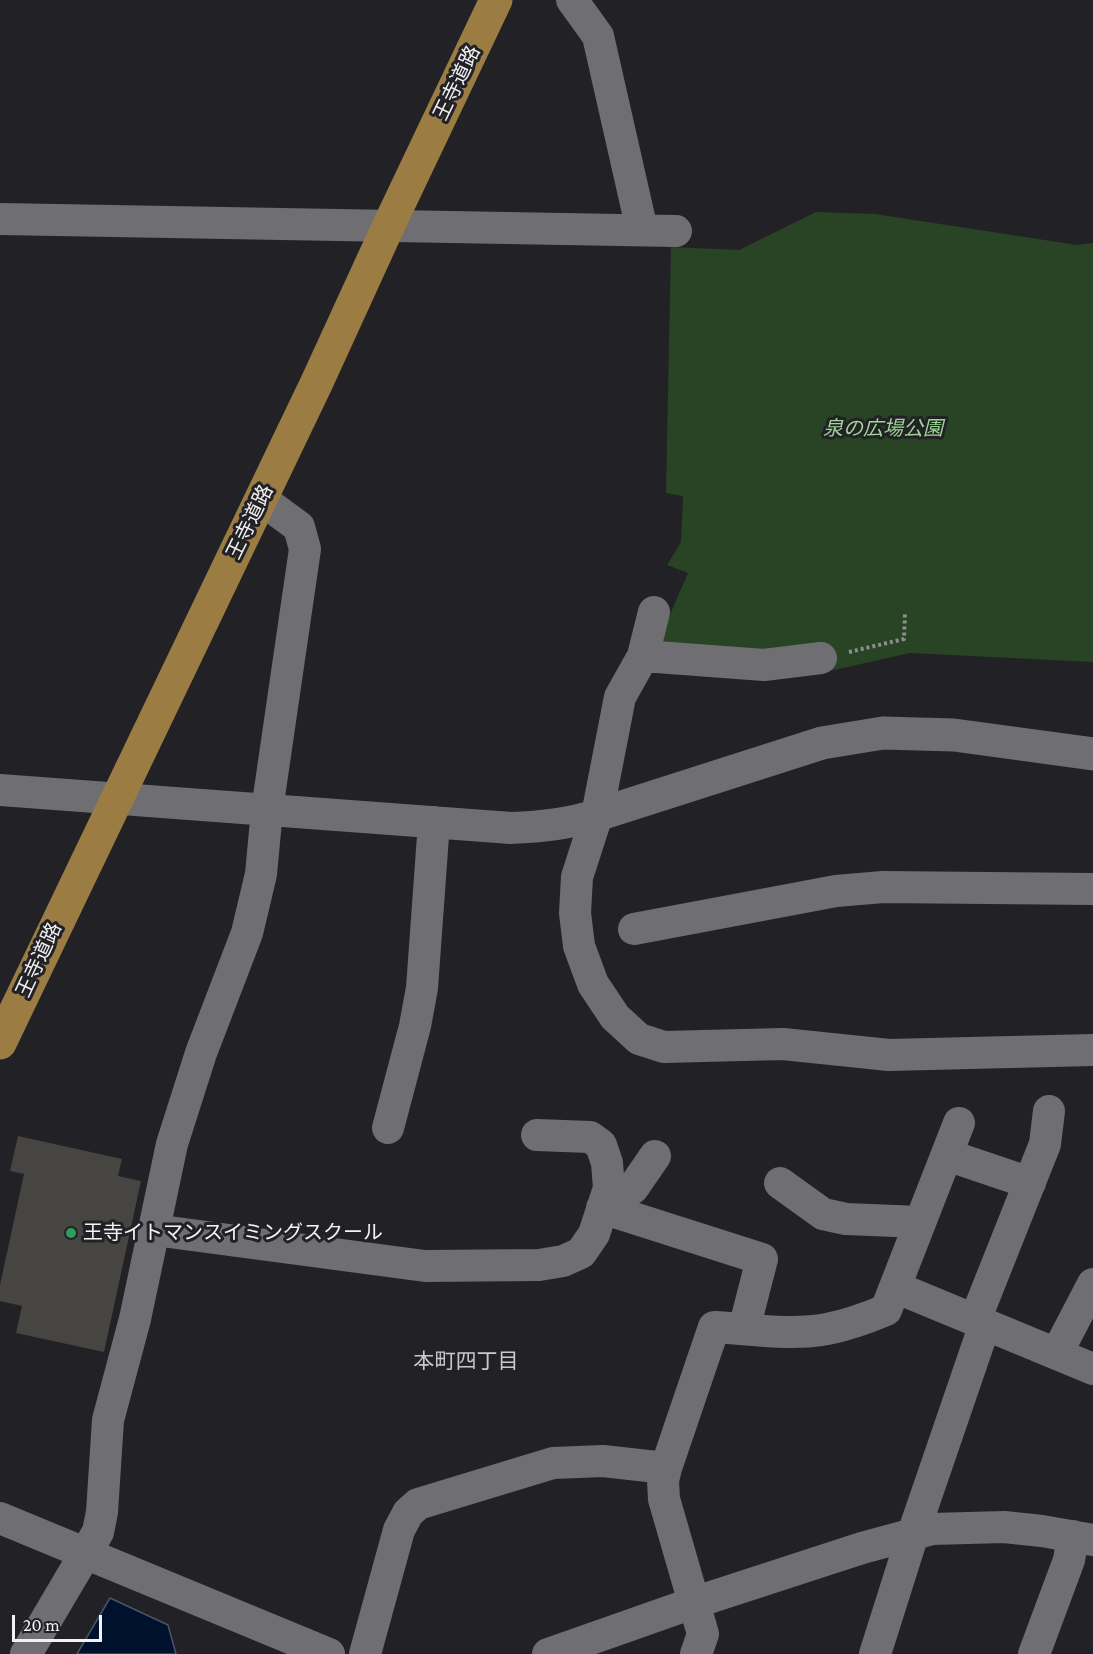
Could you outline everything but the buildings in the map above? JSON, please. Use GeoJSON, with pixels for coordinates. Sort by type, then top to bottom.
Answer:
{"type":"FeatureCollection","features":[{"type":"Feature","properties":{"kind":"highway","name":"王寺道路"},"geometry":{"type":"LineString","coordinates":[[0,1043],[317,382],[496,0]]}},
{"type":"Feature","properties":{"kind":"street"},"geometry":{"type":"LineString","coordinates":[[572,0],[598,36],[642,230]]}},
{"type":"Feature","properties":{"kind":"street"},"geometry":{"type":"LineString","coordinates":[[0,219],[676,231]]}},
{"type":"Feature","properties":{"kind":"street"},"geometry":{"type":"LineString","coordinates":[[26,1654],[98,1532],[102,1512],[108,1420],[135,1319],[172,1144],[201,1053],[247,933],[261,874],[267,810],[305,549],[299,526],[261,499]]}},
{"type":"Feature","properties":{"kind":"street"},"geometry":{"type":"LineString","coordinates":[[654,612],[644,656],[620,697],[597,815],[577,877],[575,913],[579,946],[593,984],[615,1017],[639,1039],[663,1047],[783,1044],[889,1055],[1093,1050]]}},
{"type":"Feature","properties":{"kind":"street"},"geometry":{"type":"LineString","coordinates":[[644,656],[764,665],[821,658]]}},
{"type":"Feature","properties":{"kind":"street"},"geometry":{"type":"LineString","coordinates":[[0,790],[511,828],[544,827],[574,822],[822,743],[883,734],[954,735],[1093,754]]}},
{"type":"Feature","properties":{"kind":"street"},"geometry":{"type":"LineString","coordinates":[[388,1128],[415,1026],[422,988],[434,822]]}},
{"type":"Feature","properties":{"kind":"street"},"geometry":{"type":"LineString","coordinates":[[634,929],[836,891],[883,887],[1093,889]]}},
{"type":"Feature","properties":{"kind":"street"},"geometry":{"type":"LineString","coordinates":[[875,1654],[980,1322],[1046,1144],[1048,1111]]}},
{"type":"Feature","properties":{"kind":"street"},"geometry":{"type":"LineString","coordinates":[[696,1654],[703,1634],[664,1499],[663,1481],[714,1327],[801,1331],[827,1329],[861,1320],[886,1310],[959,1123]]}},
{"type":"Feature","properties":{"kind":"street"},"geometry":{"type":"LineString","coordinates":[[154,1230],[425,1266],[539,1265],[563,1261],[581,1253],[594,1234],[609,1188],[607,1163],[601,1146],[590,1137],[537,1135]]}},
{"type":"Feature","properties":{"kind":"street"},"geometry":{"type":"LineString","coordinates":[[947,1155],[1030,1183]]}},
{"type":"Feature","properties":{"kind":"street"},"geometry":{"type":"LineString","coordinates":[[602,1208],[633,1188],[655,1156]]}},
{"type":"Feature","properties":{"kind":"street"},"geometry":{"type":"LineString","coordinates":[[780,1183],[823,1214],[846,1219],[920,1222]]}},
{"type":"Feature","properties":{"kind":"street"},"geometry":{"type":"LineString","coordinates":[[602,1208],[762,1259],[744,1329]]}},
{"type":"Feature","properties":{"kind":"street"},"geometry":{"type":"LineString","coordinates":[[1057,1353],[1093,1284]]}},
{"type":"Feature","properties":{"kind":"street"},"geometry":{"type":"LineString","coordinates":[[895,1287],[1093,1369]]}},
{"type":"Feature","properties":{"kind":"street"},"geometry":{"type":"LineString","coordinates":[[365,1654],[399,1530],[408,1513],[418,1504],[553,1463],[603,1461],[666,1468]]}},
{"type":"Feature","properties":{"kind":"street"},"geometry":{"type":"LineString","coordinates":[[0,1518],[329,1654]]}},
{"type":"Feature","properties":{"kind":"street"},"geometry":{"type":"LineString","coordinates":[[548,1654],[693,1603],[862,1548],[932,1529],[969,1526],[1004,1527],[1083,1538],[1069,1560],[1034,1654]]}},
{"type":"Feature","properties":{"kind":"path"},"geometry":{"type":"LineString","coordinates":[[821,658],[904,639],[905,613]]}},
{"type":"Feature","properties":{"kind":"green space","name":"泉の広場公園"},"geometry":{"type":"Polygon","coordinates":[[[816,212],[875,214],[1077,245],[1093,243],[1093,662],[910,653],[825,672],[762,654],[656,647],[688,573],[667,565],[681,542],[683,496],[666,493],[671,247],[739,250],[816,212]]]}},
{"type":"Feature","properties":{"kind":"water"},"geometry":{"type":"Polygon","coordinates":[[[110,1598],[168,1625],[176,1654],[77,1654],[110,1598]]]}},
{"type":"Feature","properties":{"kind":"place","name":"王寺イトマンスイミングスクール"},"geometry":{"type":"Point","coordinates":[71,1233]}},
{"type":"Feature","properties":{"kind":"district","name":"本町四丁目"},"geometry":{"type":"Point","coordinates":[466,1362]}}]}
